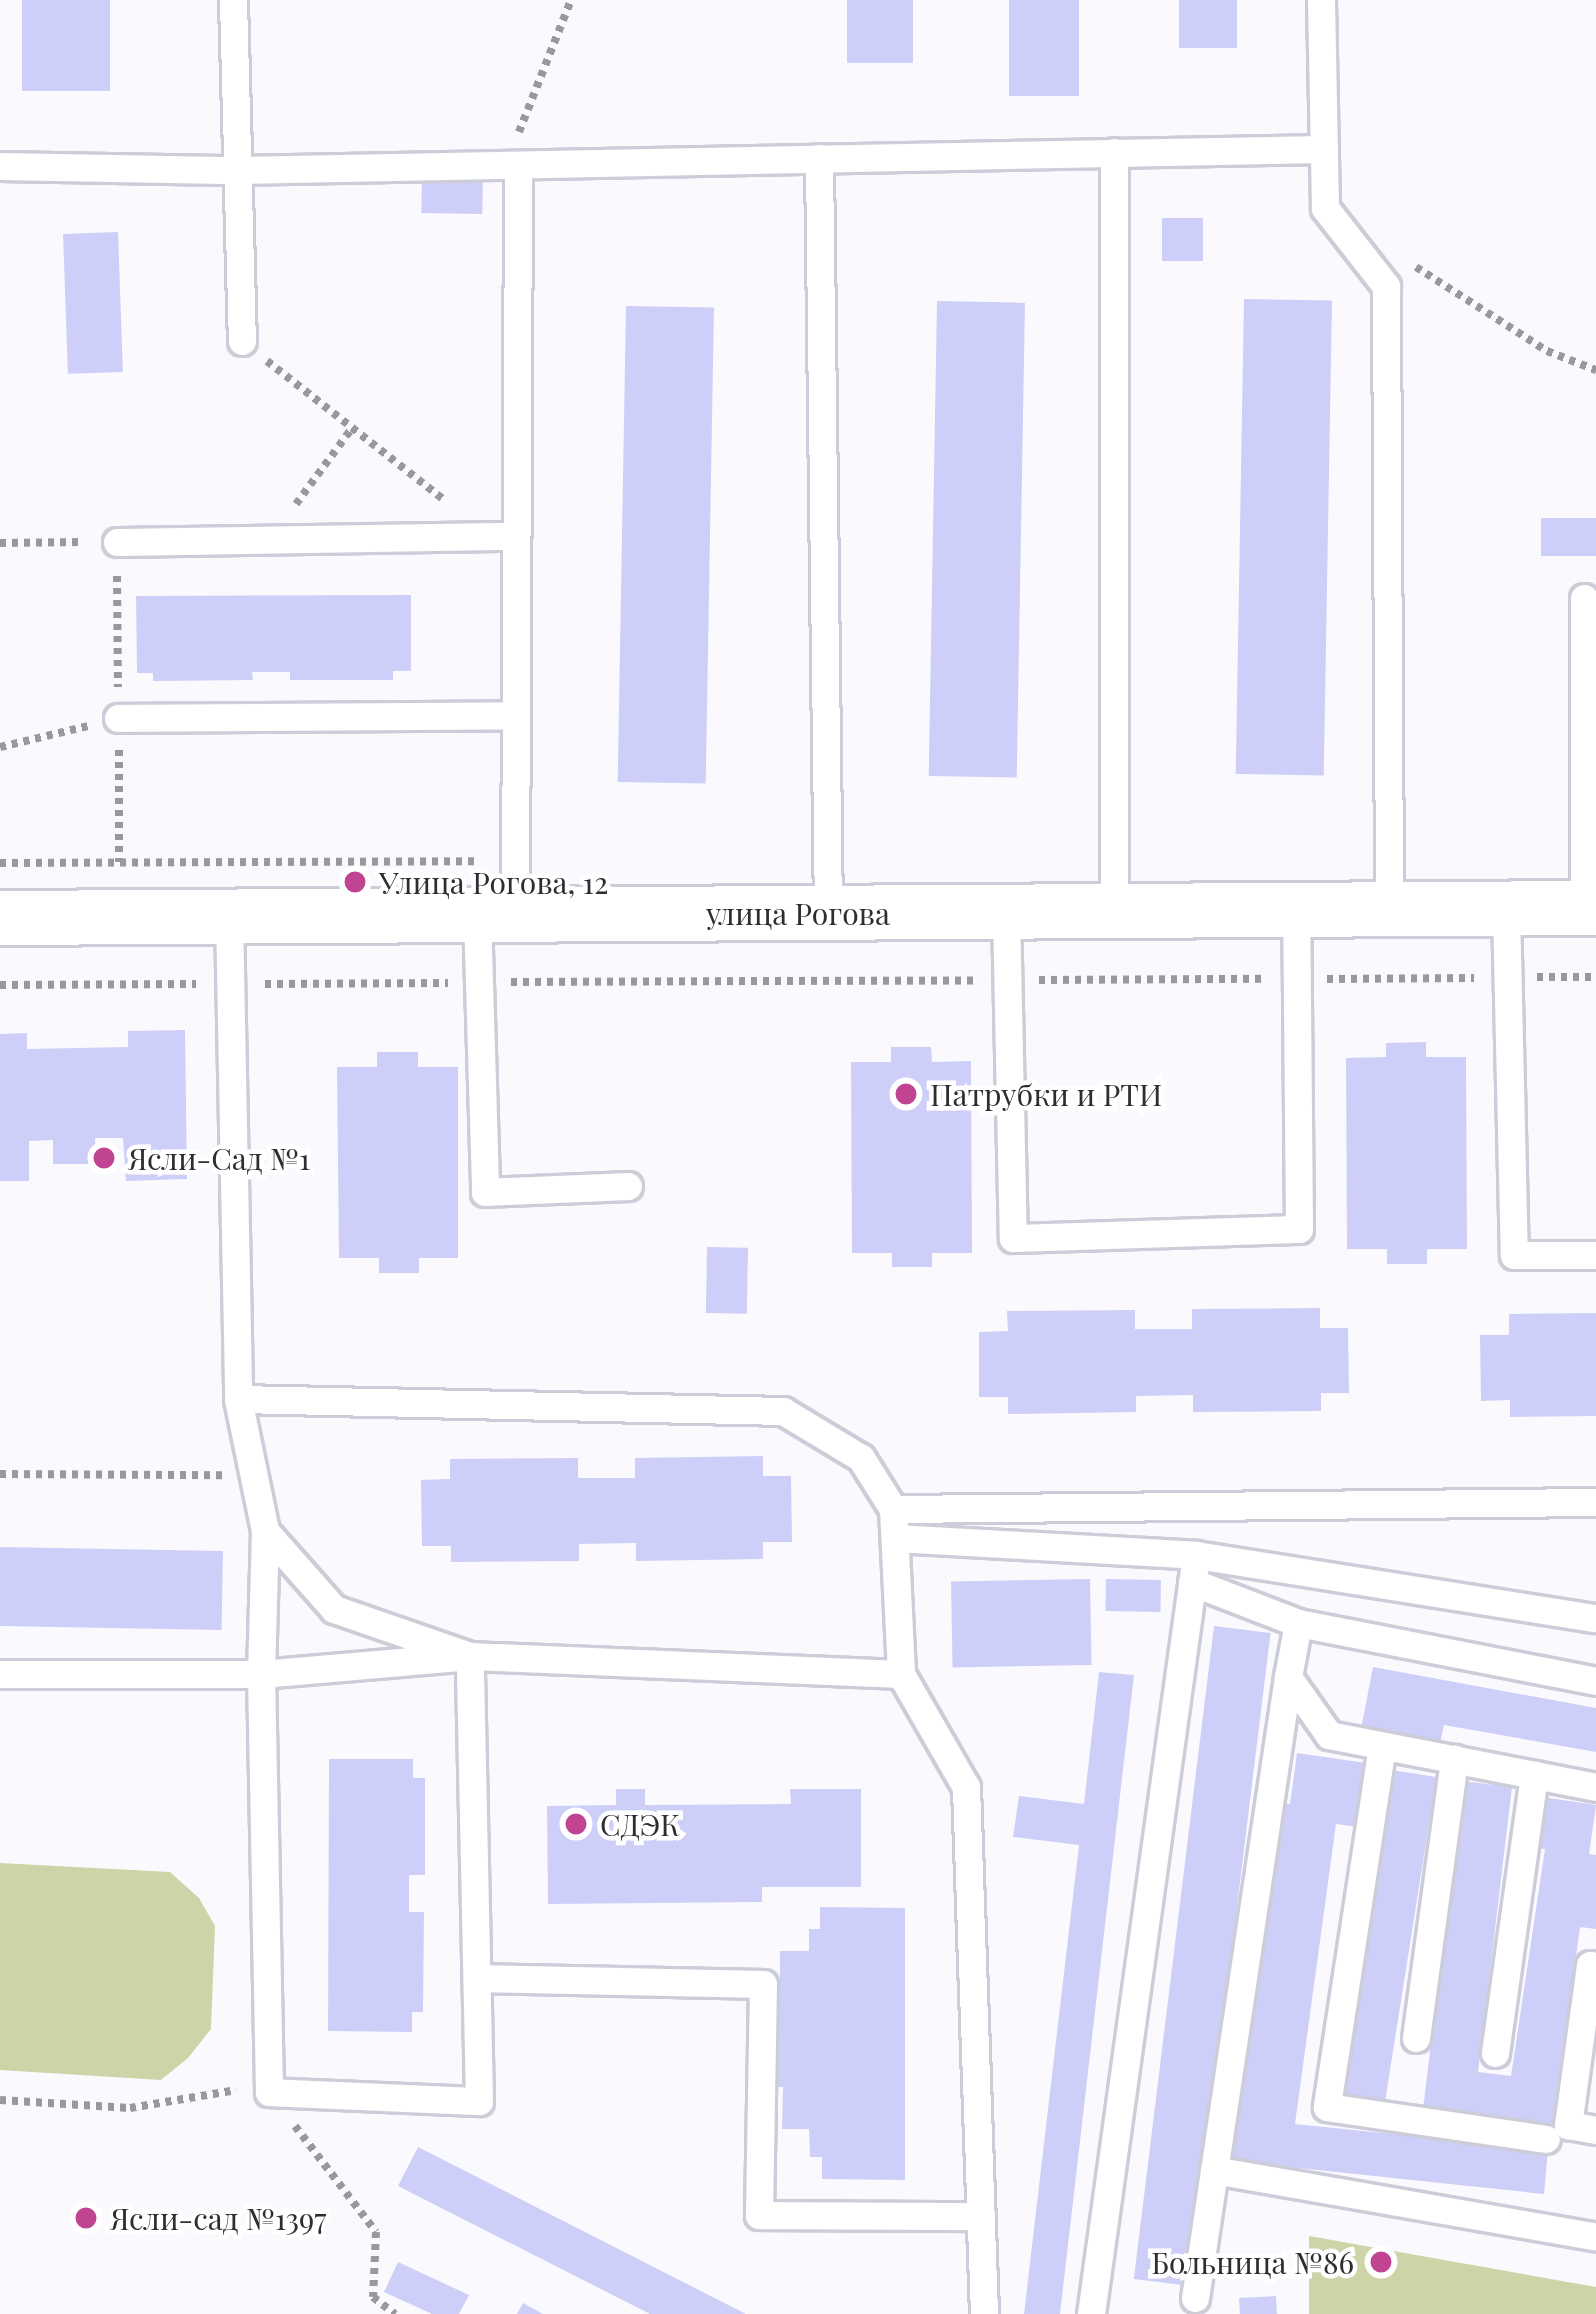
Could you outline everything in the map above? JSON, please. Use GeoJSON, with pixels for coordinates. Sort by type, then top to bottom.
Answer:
{"type":"FeatureCollection","features":[{"type":"Feature","properties":{"kind":"street","name":"улица Рогова"},"geometry":{"type":"LineString","coordinates":[[0,918],[1590,908]]}},
{"type":"Feature","properties":{"kind":"lane"},"geometry":{"type":"LineString","coordinates":[[232,0],[242,341]]}},
{"type":"Feature","properties":{"kind":"lane"},"geometry":{"type":"LineString","coordinates":[[1321,0],[1325,208],[1386,286],[1389,909]]}},
{"type":"Feature","properties":{"kind":"lane"},"geometry":{"type":"LineString","coordinates":[[0,166],[237,170],[1324,148]]}},
{"type":"Feature","properties":{"kind":"lane"},"geometry":{"type":"LineString","coordinates":[[1114,152],[1114,911]]}},
{"type":"Feature","properties":{"kind":"lane"},"geometry":{"type":"LineString","coordinates":[[819,158],[828,913]]}},
{"type":"Feature","properties":{"kind":"lane"},"geometry":{"type":"LineString","coordinates":[[518,165],[503,536],[516,716],[496,915],[479,982],[485,1192],[628,1186]]}},
{"type":"Feature","properties":{"kind":"lane"},"geometry":{"type":"LineString","coordinates":[[117,542],[503,536]]}},
{"type":"Feature","properties":{"kind":"lane"},"geometry":{"type":"LineString","coordinates":[[1584,598],[1590,908]]}},
{"type":"Feature","properties":{"kind":"lane"},"geometry":{"type":"LineString","coordinates":[[118,718],[516,716]]}},
{"type":"Feature","properties":{"kind":"lane"},"geometry":{"type":"LineString","coordinates":[[1506,909],[1514,1256],[1596,1256]]}},
{"type":"Feature","properties":{"kind":"lane"},"geometry":{"type":"LineString","coordinates":[[1006,912],[1013,1238],[1299,1228],[1296,910]]}},
{"type":"Feature","properties":{"kind":"lane"},"geometry":{"type":"LineString","coordinates":[[229,917],[238,1399],[265,1531],[261,1674],[269,2092],[479,2101],[470,1656]]}},
{"type":"Feature","properties":{"kind":"lane"},"geometry":{"type":"LineString","coordinates":[[238,1399],[783,1412],[861,1458],[893,1509],[901,1674],[966,1786],[984,2314]]}},
{"type":"Feature","properties":{"kind":"lane"},"geometry":{"type":"LineString","coordinates":[[893,1509],[1596,1502]]}},
{"type":"Feature","properties":{"kind":"lane"},"geometry":{"type":"LineString","coordinates":[[265,1531],[334,1609],[470,1656]]}},
{"type":"Feature","properties":{"kind":"lane"},"geometry":{"type":"LineString","coordinates":[[895,1538],[1194,1568],[1596,1618]]}},
{"type":"Feature","properties":{"kind":"lane"},"geometry":{"type":"LineString","coordinates":[[1194,1568],[1298,1623],[1596,1681]]}},
{"type":"Feature","properties":{"kind":"lane"},"geometry":{"type":"LineString","coordinates":[[1091,2314],[1194,1568]]}},
{"type":"Feature","properties":{"kind":"lane"},"geometry":{"type":"LineString","coordinates":[[1195,2298],[1298,1623]]}},
{"type":"Feature","properties":{"kind":"lane"},"geometry":{"type":"LineString","coordinates":[[0,1673],[261,1674],[470,1656],[901,1674]]}},
{"type":"Feature","properties":{"kind":"lane"},"geometry":{"type":"LineString","coordinates":[[1288,1677],[1330,1735],[1596,1787]]}},
{"type":"Feature","properties":{"kind":"lane"},"geometry":{"type":"LineString","coordinates":[[1382,1745],[1328,2107],[1546,2139]]}},
{"type":"Feature","properties":{"kind":"lane"},"geometry":{"type":"LineString","coordinates":[[1416,2038],[1454,1759]]}},
{"type":"Feature","properties":{"kind":"lane"},"geometry":{"type":"LineString","coordinates":[[1495,2053],[1534,1775]]}},
{"type":"Feature","properties":{"kind":"lane"},"geometry":{"type":"LineString","coordinates":[[1596,1966],[1590,1965],[1568,2125],[1596,2130]]}},
{"type":"Feature","properties":{"kind":"lane"},"geometry":{"type":"LineString","coordinates":[[477,1978],[763,1984],[759,2215],[981,2216]]}},
{"type":"Feature","properties":{"kind":"lane"},"geometry":{"type":"LineString","coordinates":[[1214,2170],[1596,2237]]}},
{"type":"Feature","properties":{"kind":"path"},"geometry":{"type":"LineString","coordinates":[[518,165],[520,119],[571,0]]}},
{"type":"Feature","properties":{"kind":"path"},"geometry":{"type":"LineString","coordinates":[[1403,259],[1547,352],[1596,370]]}},
{"type":"Feature","properties":{"kind":"path"},"geometry":{"type":"LineString","coordinates":[[242,341],[352,428],[503,536]]}},
{"type":"Feature","properties":{"kind":"path"},"geometry":{"type":"LineString","coordinates":[[270,540],[352,428]]}},
{"type":"Feature","properties":{"kind":"path"},"geometry":{"type":"LineString","coordinates":[[0,543],[117,542],[119,862]]}},
{"type":"Feature","properties":{"kind":"path"},"geometry":{"type":"LineString","coordinates":[[0,747],[118,718]]}},
{"type":"Feature","properties":{"kind":"path"},"geometry":{"type":"LineString","coordinates":[[0,985],[1596,977]]}},
{"type":"Feature","properties":{"kind":"path"},"geometry":{"type":"LineString","coordinates":[[0,1474],[254,1475]]}},
{"type":"Feature","properties":{"kind":"path"},"geometry":{"type":"LineString","coordinates":[[0,2100],[130,2108],[220,2090],[269,2092],[376,2232],[373,2297],[395,2314]]}},
{"type":"Feature","properties":{"kind":"green space"},"geometry":{"type":"Polygon","coordinates":[[[0,1863],[170,1872],[199,1898],[215,1926],[211,2029],[188,2058],[161,2080],[0,2070],[0,1863]]]}},
{"type":"Feature","properties":{"kind":"green space","name":"Больница №86"},"geometry":{"type":"Polygon","coordinates":[[[1309,2236],[1596,2287],[1596,2314],[1309,2314],[1309,2236]]]}},
{"type":"Feature","properties":{"kind":"building"},"geometry":{"type":"Polygon","coordinates":[[[22,0],[110,0],[110,91],[22,91],[22,0]]]}},
{"type":"Feature","properties":{"kind":"building"},"geometry":{"type":"Polygon","coordinates":[[[847,0],[913,0],[913,63],[847,63],[847,0]]]}},
{"type":"Feature","properties":{"kind":"building"},"geometry":{"type":"Polygon","coordinates":[[[1009,0],[1079,0],[1079,96],[1009,96],[1009,0]]]}},
{"type":"Feature","properties":{"kind":"building"},"geometry":{"type":"Polygon","coordinates":[[[1179,0],[1237,0],[1237,48],[1179,48],[1179,0]]]}},
{"type":"Feature","properties":{"kind":"building"},"geometry":{"type":"Polygon","coordinates":[[[422,175],[483,176],[482,214],[421,213],[422,175]]]}},
{"type":"Feature","properties":{"kind":"building"},"geometry":{"type":"Polygon","coordinates":[[[1162,218],[1203,218],[1203,261],[1162,261],[1162,218]]]}},
{"type":"Feature","properties":{"kind":"building"},"geometry":{"type":"Polygon","coordinates":[[[118,232],[123,372],[68,374],[63,234],[118,232]]]}},
{"type":"Feature","properties":{"kind":"building"},"geometry":{"type":"Polygon","coordinates":[[[1244,299],[1332,301],[1324,775],[1236,774],[1244,299]]]}},
{"type":"Feature","properties":{"kind":"building"},"geometry":{"type":"Polygon","coordinates":[[[937,301],[1025,303],[1017,777],[929,776],[937,301]]]}},
{"type":"Feature","properties":{"kind":"building"},"geometry":{"type":"Polygon","coordinates":[[[626,306],[714,308],[706,783],[618,782],[626,306]]]}},
{"type":"Feature","properties":{"kind":"building"},"geometry":{"type":"Polygon","coordinates":[[[1541,518],[1596,518],[1596,556],[1541,556],[1541,518]]]}},
{"type":"Feature","properties":{"kind":"building"},"geometry":{"type":"Polygon","coordinates":[[[411,595],[411,671],[393,671],[393,680],[290,680],[290,672],[252,672],[253,680],[153,681],[153,673],[137,673],[136,596],[411,595]]]}},
{"type":"Feature","properties":{"kind":"building"},"geometry":{"type":"Polygon","coordinates":[[[185,1030],[187,1179],[126,1181],[123,1138],[95,1138],[96,1164],[53,1164],[53,1140],[29,1141],[29,1181],[0,1181],[0,1034],[27,1033],[27,1049],[128,1047],[128,1031],[185,1030]]]}},
{"type":"Feature","properties":{"kind":"building"},"geometry":{"type":"Polygon","coordinates":[[[1426,1042],[1426,1057],[1466,1057],[1467,1249],[1427,1249],[1427,1264],[1387,1264],[1387,1249],[1347,1249],[1346,1058],[1386,1057],[1386,1043],[1426,1042]]]}},
{"type":"Feature","properties":{"kind":"building"},"geometry":{"type":"Polygon","coordinates":[[[891,1047],[931,1047],[932,1062],[971,1061],[972,1253],[932,1253],[932,1267],[892,1267],[892,1253],[852,1253],[851,1062],[891,1062],[891,1047]]]}},
{"type":"Feature","properties":{"kind":"building"},"geometry":{"type":"Polygon","coordinates":[[[377,1052],[418,1052],[418,1067],[458,1067],[458,1258],[419,1258],[419,1273],[379,1273],[379,1258],[339,1258],[337,1067],[377,1067],[377,1052]]]}},
{"type":"Feature","properties":{"kind":"building"},"geometry":{"type":"Polygon","coordinates":[[[707,1247],[748,1248],[747,1314],[706,1313],[707,1247]]]}},
{"type":"Feature","properties":{"kind":"building"},"geometry":{"type":"Polygon","coordinates":[[[1320,1308],[1320,1328],[1348,1328],[1349,1393],[1321,1393],[1321,1411],[1193,1412],[1193,1395],[1136,1396],[1136,1412],[1008,1414],[1008,1397],[979,1397],[979,1332],[1008,1331],[1007,1311],[1135,1310],[1135,1329],[1192,1329],[1192,1309],[1320,1308]]]}},
{"type":"Feature","properties":{"kind":"building"},"geometry":{"type":"Polygon","coordinates":[[[1596,1313],[1596,1416],[1510,1417],[1510,1400],[1481,1401],[1480,1335],[1509,1335],[1509,1314],[1596,1313]]]}},
{"type":"Feature","properties":{"kind":"building"},"geometry":{"type":"Polygon","coordinates":[[[763,1456],[763,1476],[791,1476],[792,1542],[763,1542],[763,1559],[636,1561],[636,1543],[579,1544],[579,1561],[451,1562],[451,1546],[422,1546],[421,1480],[450,1479],[450,1459],[578,1458],[578,1478],[635,1478],[635,1458],[763,1456]]]}},
{"type":"Feature","properties":{"kind":"building"},"geometry":{"type":"Polygon","coordinates":[[[0,1547],[223,1551],[222,1630],[0,1626],[0,1547]]]}},
{"type":"Feature","properties":{"kind":"building"},"geometry":{"type":"Polygon","coordinates":[[[1090,1579],[1092,1665],[953,1667],[951,1581],[1090,1579]]]}},
{"type":"Feature","properties":{"kind":"building"},"geometry":{"type":"Polygon","coordinates":[[[1106,1579],[1161,1580],[1160,1612],[1105,1611],[1106,1579]]]}},
{"type":"Feature","properties":{"kind":"building"},"geometry":{"type":"Polygon","coordinates":[[[1214,1626],[1271,1633],[1190,2286],[1134,2279],[1214,1626]]]}},
{"type":"Feature","properties":{"kind":"building"},"geometry":{"type":"Polygon","coordinates":[[[1373,1667],[1596,1708],[1596,1752],[1444,1725],[1440,1743],[1361,1729],[1373,1667]]]}},
{"type":"Feature","properties":{"kind":"building"},"geometry":{"type":"Polygon","coordinates":[[[1099,1672],[1134,1675],[1060,2314],[1024,2314],[1079,1845],[1013,1837],[1019,1796],[1084,1804],[1099,1672]]]}},
{"type":"Feature","properties":{"kind":"building"},"geometry":{"type":"Polygon","coordinates":[[[1297,1753],[1366,1763],[1358,1827],[1336,1824],[1295,2124],[1548,2150],[1544,2194],[1231,2161],[1280,1803],[1290,1804],[1297,1753]]]}},
{"type":"Feature","properties":{"kind":"building"},"geometry":{"type":"Polygon","coordinates":[[[329,1759],[413,1759],[413,1778],[425,1778],[425,1875],[409,1875],[409,1912],[424,1912],[423,2012],[412,2012],[412,2032],[328,2031],[329,1759]]]}},
{"type":"Feature","properties":{"kind":"building"},"geometry":{"type":"Polygon","coordinates":[[[1392,1770],[1436,1777],[1384,2107],[1340,2100],[1392,1770]]]}},
{"type":"Feature","properties":{"kind":"building"},"geometry":{"type":"Polygon","coordinates":[[[1462,1781],[1512,1787],[1478,2072],[1511,2076],[1545,1849],[1532,1848],[1542,1797],[1596,1805],[1589,1854],[1596,1855],[1596,1929],[1580,1927],[1553,2127],[1423,2110],[1462,1781]]]}},
{"type":"Feature","properties":{"kind":"building"},"geometry":{"type":"Polygon","coordinates":[[[616,1789],[645,1789],[645,1805],[791,1804],[790,1789],[861,1789],[861,1887],[762,1887],[762,1902],[548,1904],[547,1806],[616,1805],[616,1789]]]}},
{"type":"Feature","properties":{"kind":"building"},"geometry":{"type":"Polygon","coordinates":[[[820,1907],[905,1908],[905,2180],[822,2179],[822,2157],[810,2157],[809,2129],[782,2129],[783,2087],[771,2087],[772,1994],[780,1994],[780,1951],[809,1951],[809,1929],[820,1929],[820,1907]]]}},
{"type":"Feature","properties":{"kind":"building"},"geometry":{"type":"Polygon","coordinates":[[[418,2147],[746,2314],[650,2314],[398,2186],[418,2147]]]}},
{"type":"Feature","properties":{"kind":"building"},"geometry":{"type":"Polygon","coordinates":[[[398,2262],[469,2295],[459,2314],[432,2314],[384,2292],[398,2262]]]}},
{"type":"Feature","properties":{"kind":"building"},"geometry":{"type":"Polygon","coordinates":[[[1276,2296],[1277,2314],[1240,2314],[1239,2298],[1276,2296]]]}},
{"type":"Feature","properties":{"kind":"building"},"geometry":{"type":"Polygon","coordinates":[[[523,2303],[543,2314],[517,2314],[523,2303]]]}},
{"type":"Feature","properties":{"kind":"place","name":"Улица Рогова, 12"},"geometry":{"type":"Point","coordinates":[355,882]}},
{"type":"Feature","properties":{"kind":"place","name":"Патрубки и РТИ"},"geometry":{"type":"Point","coordinates":[906,1094]}},
{"type":"Feature","properties":{"kind":"place","name":"Ясли-Сад №1"},"geometry":{"type":"Point","coordinates":[104,1158]}},
{"type":"Feature","properties":{"kind":"place","name":"СДЭК"},"geometry":{"type":"Point","coordinates":[576,1824]}},
{"type":"Feature","properties":{"kind":"place","name":"Ясли-сад №1397"},"geometry":{"type":"Point","coordinates":[86,2218]}},
{"type":"Feature","properties":{"kind":"place","name":"Больница №86"},"geometry":{"type":"Point","coordinates":[1381,2262]}}]}
